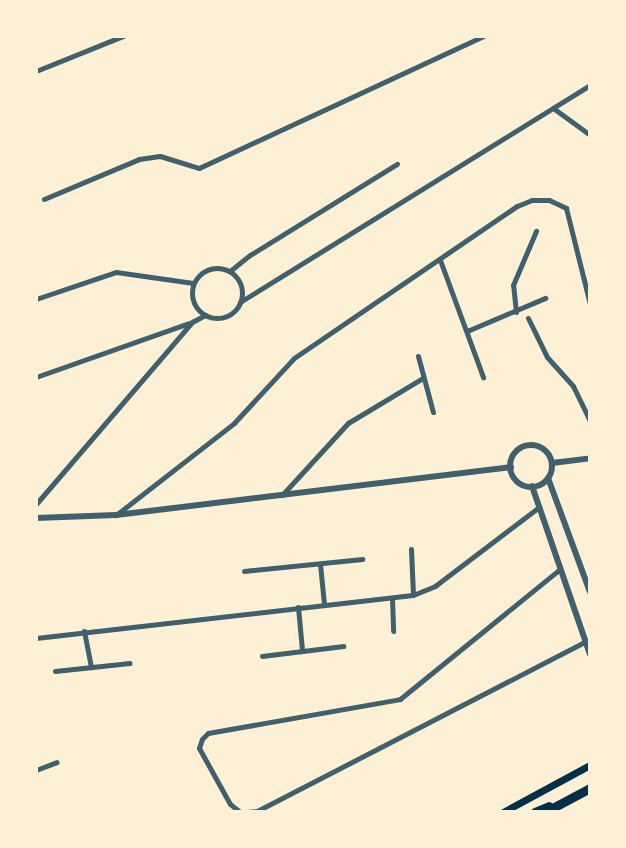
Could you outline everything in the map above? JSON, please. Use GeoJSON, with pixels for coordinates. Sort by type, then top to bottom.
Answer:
{"type":"FeatureCollection","features":[{"type":"Feature","properties":{"kind":"highway"},"geometry":{"type":"LineString","coordinates":[[545,812],[590,788]]}},
{"type":"Feature","properties":{"kind":"highway"},"geometry":{"type":"LineString","coordinates":[[535,812],[575,796]]}},
{"type":"Feature","properties":{"kind":"main road"},"geometry":{"type":"LineString","coordinates":[[503,812],[590,764]]}},
{"type":"Feature","properties":{"kind":"street"},"geometry":{"type":"LineString","coordinates":[[36,71],[123,36]]}},
{"type":"Feature","properties":{"kind":"street"},"geometry":{"type":"LineString","coordinates":[[44,199],[85,180],[139,159],[160,156],[199,168],[483,36]]}},
{"type":"Feature","properties":{"kind":"street"},"geometry":{"type":"LineString","coordinates":[[240,302],[242,291],[238,280],[230,271],[216,267],[202,272],[193,283],[191,295],[196,307],[205,315],[213,318],[229,315],[240,302],[590,85]]}},
{"type":"Feature","properties":{"kind":"street"},"geometry":{"type":"LineString","coordinates":[[553,108],[590,135]]}},
{"type":"Feature","properties":{"kind":"street"},"geometry":{"type":"LineString","coordinates":[[230,271],[250,255],[397,164]]}},
{"type":"Feature","properties":{"kind":"street"},"geometry":{"type":"LineString","coordinates":[[116,514],[234,423],[294,358],[517,206],[532,200],[560,203],[568,215],[590,304]]}},
{"type":"Feature","properties":{"kind":"street"},"geometry":{"type":"LineString","coordinates":[[516,312],[514,285],[536,232]]}},
{"type":"Feature","properties":{"kind":"street"},"geometry":{"type":"LineString","coordinates":[[440,260],[483,377]]}},
{"type":"Feature","properties":{"kind":"street"},"geometry":{"type":"LineString","coordinates":[[36,299],[116,272],[193,283]]}},
{"type":"Feature","properties":{"kind":"street"},"geometry":{"type":"LineString","coordinates":[[467,331],[516,312],[545,298]]}},
{"type":"Feature","properties":{"kind":"street"},"geometry":{"type":"LineString","coordinates":[[36,377],[192,322],[205,315]]}},
{"type":"Feature","properties":{"kind":"street"},"geometry":{"type":"LineString","coordinates":[[528,318],[540,347],[573,386],[590,421]]}},
{"type":"Feature","properties":{"kind":"street"},"geometry":{"type":"LineString","coordinates":[[36,504],[192,322]]}},
{"type":"Feature","properties":{"kind":"street"},"geometry":{"type":"LineString","coordinates":[[418,356],[422,378],[433,412]]}},
{"type":"Feature","properties":{"kind":"street"},"geometry":{"type":"LineString","coordinates":[[282,495],[348,423],[422,378]]}},
{"type":"Feature","properties":{"kind":"street"},"geometry":{"type":"LineString","coordinates":[[548,478],[532,486],[518,481],[511,468],[514,454],[526,446],[539,446],[552,463]]}},
{"type":"Feature","properties":{"kind":"street"},"geometry":{"type":"LineString","coordinates":[[552,463],[590,458]]}},
{"type":"Feature","properties":{"kind":"street"},"geometry":{"type":"LineString","coordinates":[[552,463],[548,478],[590,592]]}},
{"type":"Feature","properties":{"kind":"street"},"geometry":{"type":"LineString","coordinates":[[36,518],[116,514],[511,468]]}},
{"type":"Feature","properties":{"kind":"street"},"geometry":{"type":"LineString","coordinates":[[532,486],[590,654]]}},
{"type":"Feature","properties":{"kind":"street"},"geometry":{"type":"LineString","coordinates":[[36,638],[84,631],[413,595],[435,586],[539,507]]}},
{"type":"Feature","properties":{"kind":"street"},"geometry":{"type":"LineString","coordinates":[[410,549],[413,595]]}},
{"type":"Feature","properties":{"kind":"street"},"geometry":{"type":"LineString","coordinates":[[244,571],[362,558]]}},
{"type":"Feature","properties":{"kind":"street"},"geometry":{"type":"LineString","coordinates":[[320,564],[324,604]]}},
{"type":"Feature","properties":{"kind":"street"},"geometry":{"type":"LineString","coordinates":[[240,812],[230,804],[199,748],[202,739],[208,733],[400,698],[560,569]]}},
{"type":"Feature","properties":{"kind":"street"},"geometry":{"type":"LineString","coordinates":[[392,598],[393,631]]}},
{"type":"Feature","properties":{"kind":"street"},"geometry":{"type":"LineString","coordinates":[[298,607],[302,650]]}},
{"type":"Feature","properties":{"kind":"street"},"geometry":{"type":"LineString","coordinates":[[84,631],[91,667]]}},
{"type":"Feature","properties":{"kind":"street"},"geometry":{"type":"LineString","coordinates":[[246,812],[257,811],[586,642]]}},
{"type":"Feature","properties":{"kind":"street"},"geometry":{"type":"LineString","coordinates":[[262,656],[343,646]]}},
{"type":"Feature","properties":{"kind":"street"},"geometry":{"type":"LineString","coordinates":[[56,671],[130,664]]}},
{"type":"Feature","properties":{"kind":"street"},"geometry":{"type":"LineString","coordinates":[[36,770],[57,762]]}}]}
